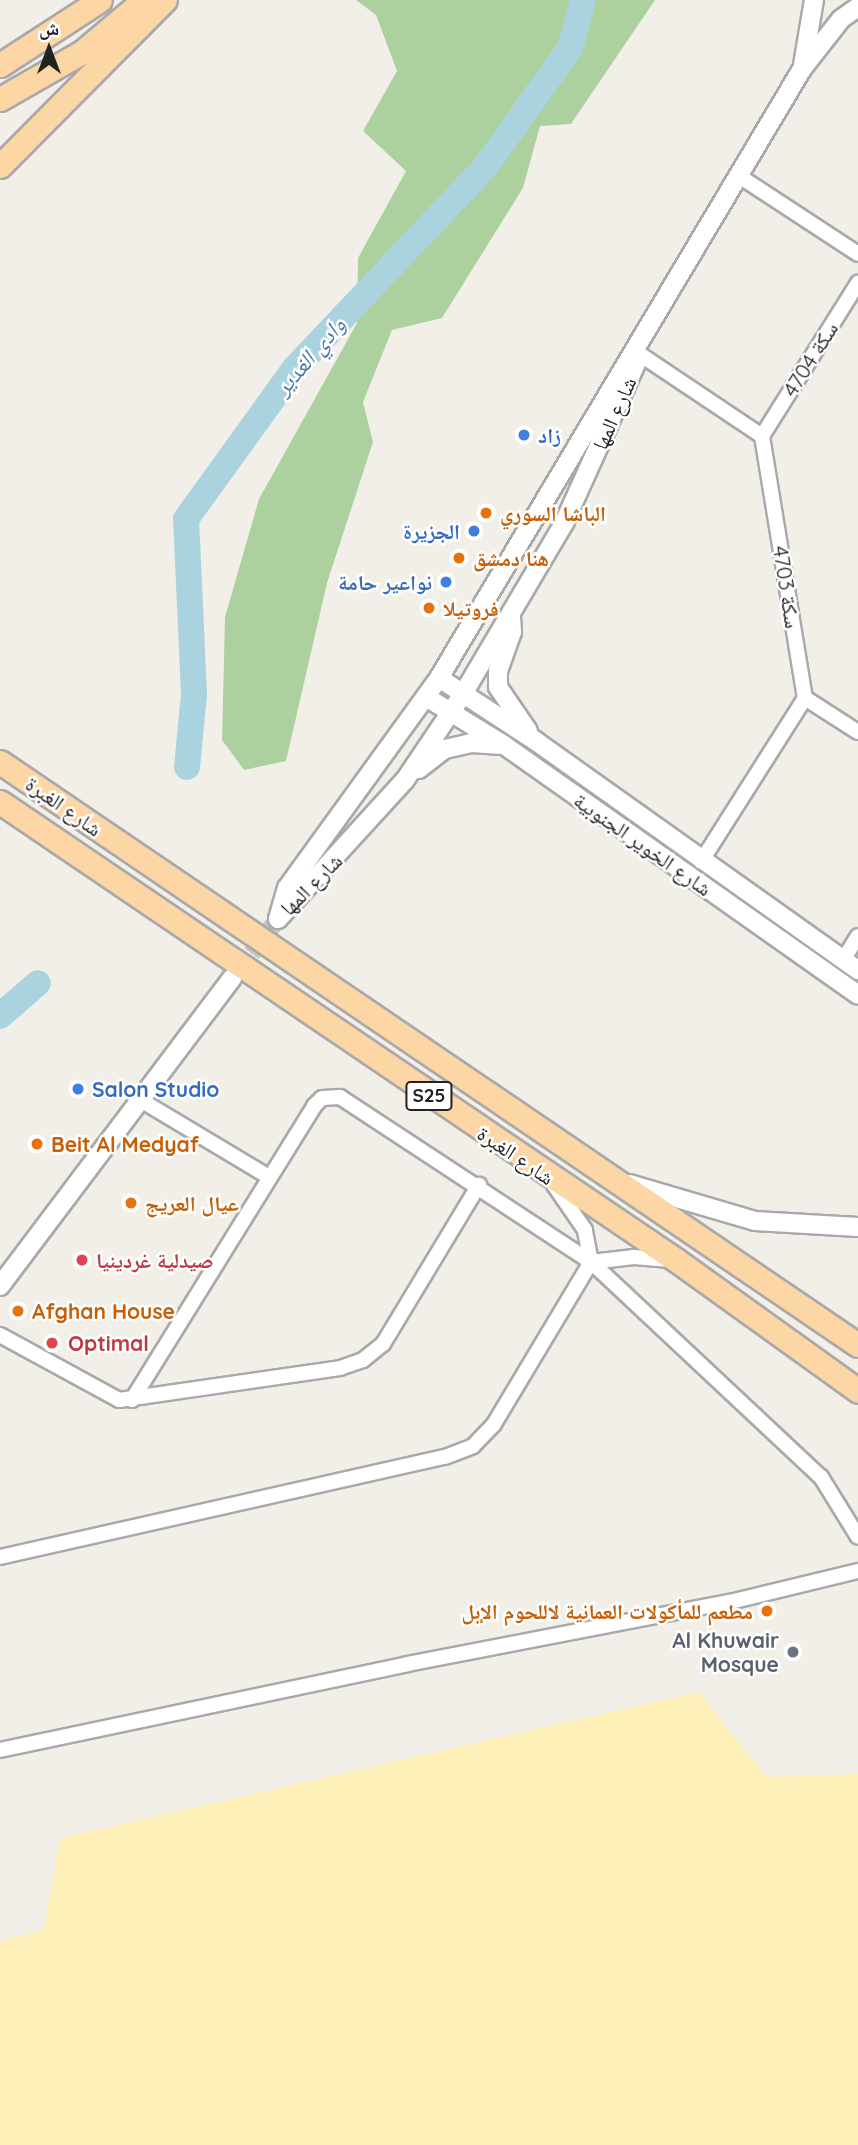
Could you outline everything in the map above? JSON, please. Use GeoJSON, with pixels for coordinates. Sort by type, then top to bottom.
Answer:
{"type":"FeatureCollection","features":[{"type":"Feature","properties":{"kind":"main road"},"geometry":{"type":"LineString","coordinates":[[0,65],[100,0]]}},
{"type":"Feature","properties":{"kind":"main road"},"geometry":{"type":"LineString","coordinates":[[0,99],[82,52],[144,0]]}},
{"type":"Feature","properties":{"kind":"main road"},"geometry":{"type":"LineString","coordinates":[[0,166],[165,0]]}},
{"type":"Feature","properties":{"kind":"main road"},"geometry":{"type":"LineString","coordinates":[[0,751],[28,782]]}},
{"type":"Feature","properties":{"kind":"main road","name":"شارع الغبرة"},"geometry":{"type":"LineString","coordinates":[[0,761],[858,1345]]}},
{"type":"Feature","properties":{"kind":"main road","name":"شارع الغبرة"},"geometry":{"type":"LineString","coordinates":[[0,802],[548,1178],[676,1261],[858,1391]]}},
{"type":"Feature","properties":{"kind":"street","name":"شارع المها"},"geometry":{"type":"LineString","coordinates":[[802,69],[814,0]]}},
{"type":"Feature","properties":{"kind":"street","name":"شارع المها"},"geometry":{"type":"LineString","coordinates":[[635,351],[637,361],[564,523],[463,694],[405,780],[278,919],[288,888],[439,678],[627,356],[635,351],[802,69],[841,19],[858,7]]}},
{"type":"Feature","properties":{"kind":"street"},"geometry":{"type":"LineString","coordinates":[[739,176],[858,254]]}},
{"type":"Feature","properties":{"kind":"street","name":"سكة 4704"},"geometry":{"type":"LineString","coordinates":[[762,436],[858,283]]}},
{"type":"Feature","properties":{"kind":"street"},"geometry":{"type":"LineString","coordinates":[[635,351],[762,436]]}},
{"type":"Feature","properties":{"kind":"street","name":"4703 سكة"},"geometry":{"type":"LineString","coordinates":[[762,436],[805,698]]}},
{"type":"Feature","properties":{"kind":"street"},"geometry":{"type":"LineString","coordinates":[[511,616],[512,632],[498,671],[498,687],[537,741]]}},
{"type":"Feature","properties":{"kind":"street","name":"شارع الخوير الجنوبية"},"geometry":{"type":"LineString","coordinates":[[439,678],[537,741],[701,862],[851,965]]}},
{"type":"Feature","properties":{"kind":"street","name":"شارع الخوير الجنوبية"},"geometry":{"type":"LineString","coordinates":[[426,697],[504,746],[858,995]]}},
{"type":"Feature","properties":{"kind":"street"},"geometry":{"type":"LineString","coordinates":[[701,862],[805,698],[858,732]]}},
{"type":"Feature","properties":{"kind":"street"},"geometry":{"type":"LineString","coordinates":[[405,780],[445,749],[471,743],[504,746]]}},
{"type":"Feature","properties":{"kind":"street"},"geometry":{"type":"LineString","coordinates":[[851,965],[858,936]]}},
{"type":"Feature","properties":{"kind":"street"},"geometry":{"type":"LineString","coordinates":[[0,1286],[232,978]]}},
{"type":"Feature","properties":{"kind":"street"},"geometry":{"type":"LineString","coordinates":[[132,1400],[267,1176],[314,1105],[329,1096],[347,1100],[479,1185],[591,1262],[821,1477],[858,1537]]}},
{"type":"Feature","properties":{"kind":"street"},"geometry":{"type":"LineString","coordinates":[[139,1099],[267,1176]]}},
{"type":"Feature","properties":{"kind":"street"},"geometry":{"type":"LineString","coordinates":[[0,1557],[460,1453],[494,1424],[591,1262],[578,1215],[548,1178]]}},
{"type":"Feature","properties":{"kind":"street"},"geometry":{"type":"LineString","coordinates":[[612,1179],[755,1221],[858,1227]]}},
{"type":"Feature","properties":{"kind":"street"},"geometry":{"type":"LineString","coordinates":[[0,1335],[106,1396],[132,1400],[341,1368],[374,1353],[479,1185]]}},
{"type":"Feature","properties":{"kind":"street"},"geometry":{"type":"LineString","coordinates":[[591,1262],[634,1256],[676,1261]]}},
{"type":"Feature","properties":{"kind":"street"},"geometry":{"type":"LineString","coordinates":[[0,1750],[407,1664],[730,1602],[858,1571]]}},
{"type":"Feature","properties":{"kind":"green space"},"geometry":{"type":"Polygon","coordinates":[[[356,0],[655,0],[571,124],[540,126],[523,188],[442,318],[392,330],[363,402],[373,442],[327,583],[286,761],[244,770],[222,740],[225,617],[259,499],[357,323],[358,258],[406,171],[363,131],[397,71],[376,15],[356,0]]]}},
{"type":"Feature","properties":{"kind":"sand"},"geometry":{"type":"Polygon","coordinates":[[[698,1692],[767,1777],[858,1774],[858,2145],[0,2145],[0,1942],[44,1929],[60,1838],[698,1692]]]}},
{"type":"Feature","properties":{"kind":"waterway","name":"وادي الغدير"},"geometry":{"type":"LineString","coordinates":[[187,767],[194,694],[186,519],[295,368],[485,167],[570,48],[583,0]]}},
{"type":"Feature","properties":{"kind":"waterway","name":"وادي الغدير"},"geometry":{"type":"LineString","coordinates":[[0,1016],[38,983]]}},
{"type":"Feature","properties":{"kind":"tunnel"},"geometry":{"type":"LineString","coordinates":[[235,975],[278,919]]}},
{"type":"Feature","properties":{"kind":"place","name":"زاد"},"geometry":{"type":"Point","coordinates":[524,435]}},
{"type":"Feature","properties":{"kind":"place","name":"الباشا السوري"},"geometry":{"type":"Point","coordinates":[486,513]}},
{"type":"Feature","properties":{"kind":"place","name":"الجزيرة"},"geometry":{"type":"Point","coordinates":[474,531]}},
{"type":"Feature","properties":{"kind":"place","name":"هنا دمشق"},"geometry":{"type":"Point","coordinates":[459,558]}},
{"type":"Feature","properties":{"kind":"place","name":"نواعير حامة"},"geometry":{"type":"Point","coordinates":[446,582]}},
{"type":"Feature","properties":{"kind":"place","name":"فروتيلا"},"geometry":{"type":"Point","coordinates":[429,608]}},
{"type":"Feature","properties":{"kind":"place","name":"Salon Studio"},"geometry":{"type":"Point","coordinates":[78,1089]}},
{"type":"Feature","properties":{"kind":"place","name":"Beit Al Medyaf"},"geometry":{"type":"Point","coordinates":[37,1144]}},
{"type":"Feature","properties":{"kind":"place","name":"عيال العريج"},"geometry":{"type":"Point","coordinates":[131,1203]}},
{"type":"Feature","properties":{"kind":"place","name":"صيدلية غردينيا"},"geometry":{"type":"Point","coordinates":[82,1260]}},
{"type":"Feature","properties":{"kind":"place","name":"Afghan House"},"geometry":{"type":"Point","coordinates":[18,1311]}},
{"type":"Feature","properties":{"kind":"place","name":"Optimal"},"geometry":{"type":"Point","coordinates":[52,1343]}},
{"type":"Feature","properties":{"kind":"place","name":"مطعم للمأكولات العمانية لاللحوم الإبل"},"geometry":{"type":"Point","coordinates":[767,1611]}},
{"type":"Feature","properties":{"kind":"place","name":"Al Khuwair Mosque"},"geometry":{"type":"Point","coordinates":[793,1652]}}]}
